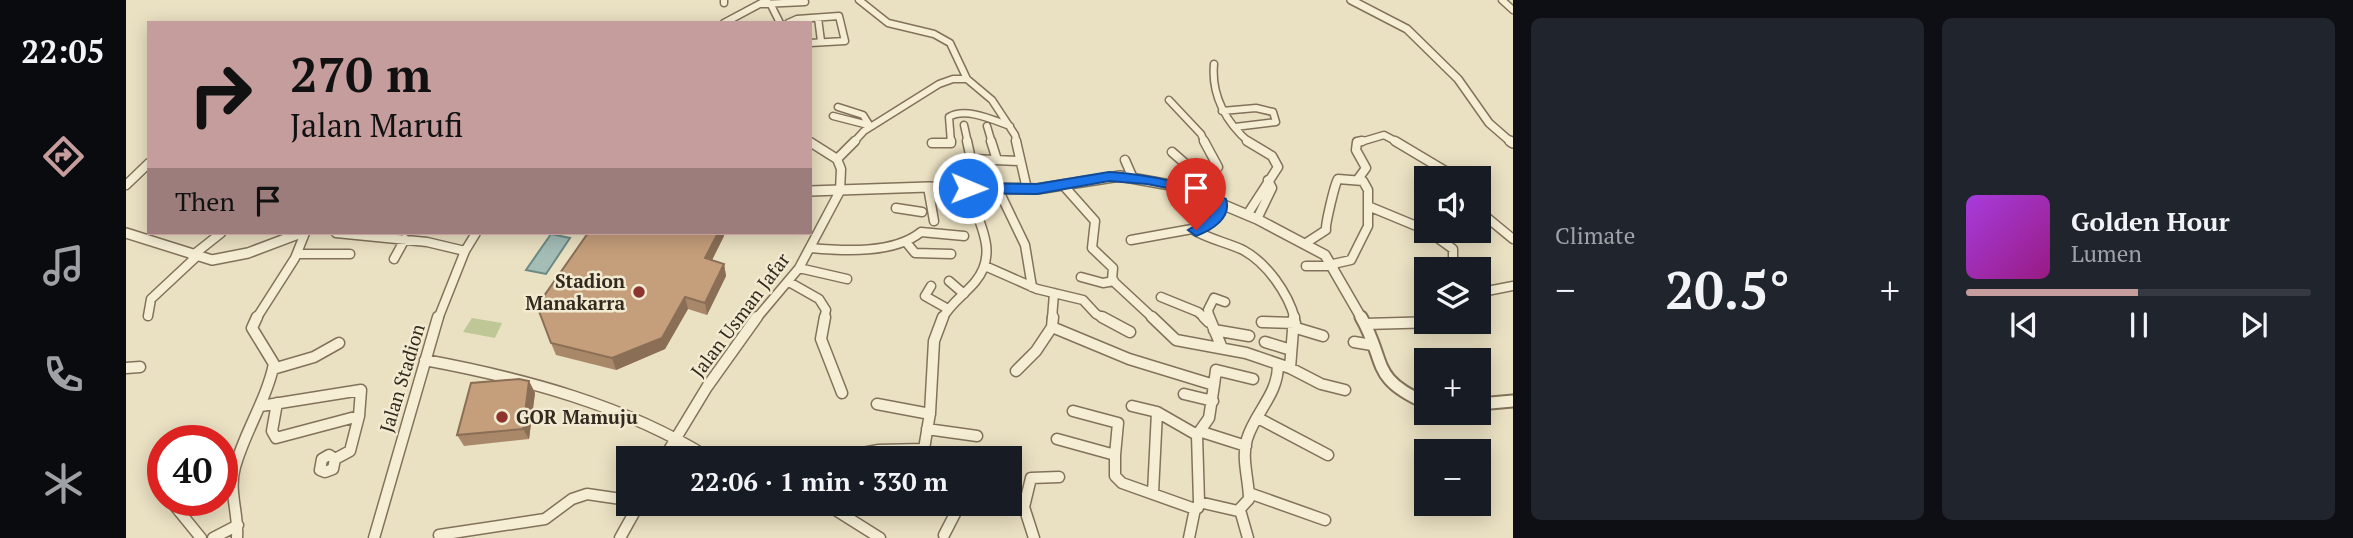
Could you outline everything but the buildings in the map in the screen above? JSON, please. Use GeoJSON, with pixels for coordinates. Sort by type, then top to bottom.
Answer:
{"type":"FeatureCollection","features":[{"type":"Feature","properties":{"kind":"street"},"geometry":{"type":"LineString","coordinates":[[859,0],[888,23],[923,31],[945,39],[952,46],[956,61],[967,79],[992,100],[1015,135],[1027,189]]}},
{"type":"Feature","properties":{"kind":"street"},"geometry":{"type":"LineString","coordinates":[[1351,0],[1407,29],[1458,79],[1489,123],[1511,139]]}},
{"type":"Feature","properties":{"kind":"street"},"geometry":{"type":"LineString","coordinates":[[1502,0],[1513,10]]}},
{"type":"Feature","properties":{"kind":"street"},"geometry":{"type":"LineString","coordinates":[[728,21],[766,3],[804,2]]}},
{"type":"Feature","properties":{"kind":"street"},"geometry":{"type":"LineString","coordinates":[[766,3],[779,21]]}},
{"type":"Feature","properties":{"kind":"street"},"geometry":{"type":"LineString","coordinates":[[796,21],[839,16],[845,41],[812,43]]}},
{"type":"Feature","properties":{"kind":"street"},"geometry":{"type":"LineString","coordinates":[[818,18],[821,41]]}},
{"type":"Feature","properties":{"kind":"street"},"geometry":{"type":"LineString","coordinates":[[1214,64],[1213,76],[1222,111],[1252,145],[1275,159],[1277,171],[1268,180],[1272,188],[1252,217]]}},
{"type":"Feature","properties":{"kind":"street"},"geometry":{"type":"LineString","coordinates":[[837,159],[864,131],[939,84],[953,79],[967,79]]}},
{"type":"Feature","properties":{"kind":"street"},"geometry":{"type":"LineString","coordinates":[[1169,100],[1201,134],[1218,167],[1188,166],[1172,152]]}},
{"type":"Feature","properties":{"kind":"street"},"geometry":{"type":"LineString","coordinates":[[853,121],[841,108],[863,115],[871,126]]}},
{"type":"Feature","properties":{"kind":"street"},"geometry":{"type":"LineString","coordinates":[[1222,111],[1262,108],[1276,117],[1276,122],[1272,123],[1235,127]]}},
{"type":"Feature","properties":{"kind":"street"},"geometry":{"type":"LineString","coordinates":[[932,143],[952,142],[950,117],[954,114],[983,116],[1010,126]]}},
{"type":"Feature","properties":{"kind":"street"},"geometry":{"type":"LineString","coordinates":[[833,116],[871,126]]}},
{"type":"Feature","properties":{"kind":"street"},"geometry":{"type":"LineString","coordinates":[[964,125],[971,159],[1020,161]]}},
{"type":"Feature","properties":{"kind":"street"},"geometry":{"type":"LineString","coordinates":[[987,126],[997,160]]}},
{"type":"Feature","properties":{"kind":"street"},"geometry":{"type":"LineString","coordinates":[[1358,179],[1366,168],[1356,150],[1357,142],[1384,135],[1438,166]]}},
{"type":"Feature","properties":{"kind":"street"},"geometry":{"type":"LineString","coordinates":[[812,143],[837,159],[841,169],[840,191]]}},
{"type":"Feature","properties":{"kind":"street"},"geometry":{"type":"LineString","coordinates":[[1125,160],[1132,176]]}},
{"type":"Feature","properties":{"kind":"street"},"geometry":{"type":"LineString","coordinates":[[126,185],[147,165]]}},
{"type":"Feature","properties":{"kind":"street"},"geometry":{"type":"LineString","coordinates":[[1188,166],[1188,190]]}},
{"type":"Feature","properties":{"kind":"street"},"geometry":{"type":"LineString","coordinates":[[812,191],[928,187],[1027,189],[1132,176],[1188,190],[1221,202],[1322,252],[1333,265],[1365,324],[1381,371],[1403,394],[1414,398]]}},
{"type":"Feature","properties":{"kind":"street"},"geometry":{"type":"LineString","coordinates":[[1306,243],[1326,230],[1325,220],[1332,207],[1334,182],[1338,179],[1358,179],[1367,186],[1368,226],[1351,260],[1333,265],[1306,266]]}},
{"type":"Feature","properties":{"kind":"street"},"geometry":{"type":"LineString","coordinates":[[1063,185],[1095,221],[1092,248],[1113,268],[1114,281],[1138,302],[1170,337],[1222,348],[1290,368],[1309,380],[1345,390]]}},
{"type":"Feature","properties":{"kind":"street"},"geometry":{"type":"LineString","coordinates":[[928,187],[934,222]]}},
{"type":"Feature","properties":{"kind":"street"},"geometry":{"type":"LineString","coordinates":[[924,446],[930,414],[930,378],[938,328],[948,310],[985,266],[987,235],[971,204],[968,188]]}},
{"type":"Feature","properties":{"kind":"street"},"geometry":{"type":"LineString","coordinates":[[998,188],[1025,245],[1032,287]]}},
{"type":"Feature","properties":{"kind":"street","name":"Jalan Usman Jafar"},"geometry":{"type":"LineString","coordinates":[[672,446],[744,332],[799,268],[840,191]]}},
{"type":"Feature","properties":{"kind":"street"},"geometry":{"type":"LineString","coordinates":[[1196,230],[1219,215],[1221,202]]}},
{"type":"Feature","properties":{"kind":"street"},"geometry":{"type":"LineString","coordinates":[[896,208],[922,214],[924,205],[931,203]]}},
{"type":"Feature","properties":{"kind":"street"},"geometry":{"type":"LineString","coordinates":[[1368,206],[1414,225]]}},
{"type":"Feature","properties":{"kind":"street"},"geometry":{"type":"LineString","coordinates":[[1491,221],[1513,239]]}},
{"type":"Feature","properties":{"kind":"street"},"geometry":{"type":"LineString","coordinates":[[1131,240],[1181,229],[1196,230],[1207,238],[1241,249],[1256,258],[1290,301],[1294,325],[1290,368]]}},
{"type":"Feature","properties":{"kind":"street"},"geometry":{"type":"LineString","coordinates":[[811,248],[850,251],[906,242],[921,232],[964,236]]}},
{"type":"Feature","properties":{"kind":"street"},"geometry":{"type":"LineString","coordinates":[[126,233],[212,260],[226,258],[294,235]]}},
{"type":"Feature","properties":{"kind":"street"},"geometry":{"type":"LineString","coordinates":[[148,316],[151,299],[219,235]]}},
{"type":"Feature","properties":{"kind":"street"},"geometry":{"type":"LineString","coordinates":[[237,538],[238,525],[232,490],[234,467],[261,406],[273,369],[271,357],[257,340],[252,328],[257,314],[298,254],[297,235]]}},
{"type":"Feature","properties":{"kind":"street"},"geometry":{"type":"LineString","coordinates":[[360,235],[405,239],[465,251]]}},
{"type":"Feature","properties":{"kind":"street","name":"Jalan Stadion"},"geometry":{"type":"LineString","coordinates":[[374,538],[440,312],[465,251],[475,235]]}},
{"type":"Feature","properties":{"kind":"street"},"geometry":{"type":"LineString","coordinates":[[394,259],[405,239]]}},
{"type":"Feature","properties":{"kind":"street"},"geometry":{"type":"LineString","coordinates":[[906,242],[915,253],[951,254]]}},
{"type":"Feature","properties":{"kind":"street"},"geometry":{"type":"LineString","coordinates":[[1444,243],[1452,249],[1453,257]]}},
{"type":"Feature","properties":{"kind":"street"},"geometry":{"type":"LineString","coordinates":[[298,254],[350,254]]}},
{"type":"Feature","properties":{"kind":"street"},"geometry":{"type":"LineString","coordinates":[[985,266],[1032,287],[1083,300],[1096,314],[1130,332]]}},
{"type":"Feature","properties":{"kind":"street"},"geometry":{"type":"LineString","coordinates":[[799,268],[847,279]]}},
{"type":"Feature","properties":{"kind":"street"},"geometry":{"type":"LineString","coordinates":[[1081,277],[1103,282],[1114,281]]}},
{"type":"Feature","properties":{"kind":"street"},"geometry":{"type":"LineString","coordinates":[[949,281],[964,294]]}},
{"type":"Feature","properties":{"kind":"street"},"geometry":{"type":"LineString","coordinates":[[789,282],[819,299],[826,310],[821,338],[842,393]]}},
{"type":"Feature","properties":{"kind":"street"},"geometry":{"type":"LineString","coordinates":[[931,286],[925,296],[948,310]]}},
{"type":"Feature","properties":{"kind":"street"},"geometry":{"type":"LineString","coordinates":[[1491,288],[1513,286]]}},
{"type":"Feature","properties":{"kind":"street"},"geometry":{"type":"LineString","coordinates":[[1016,371],[1036,351],[1052,327],[1054,293]]}},
{"type":"Feature","properties":{"kind":"street"},"geometry":{"type":"LineString","coordinates":[[1161,297],[1198,312],[1212,326],[1222,348]]}},
{"type":"Feature","properties":{"kind":"street"},"geometry":{"type":"LineString","coordinates":[[1212,326],[1211,299],[1226,302]]}},
{"type":"Feature","properties":{"kind":"street"},"geometry":{"type":"LineString","coordinates":[[1262,322],[1294,325],[1323,336]]}},
{"type":"Feature","properties":{"kind":"street"},"geometry":{"type":"LineString","coordinates":[[1365,324],[1414,323]]}},
{"type":"Feature","properties":{"kind":"street"},"geometry":{"type":"LineString","coordinates":[[1212,326],[1249,336]]}},
{"type":"Feature","properties":{"kind":"street"},"geometry":{"type":"LineString","coordinates":[[1052,327],[1129,359],[1214,385]]}},
{"type":"Feature","properties":{"kind":"street"},"geometry":{"type":"LineString","coordinates":[[1265,342],[1291,350]]}},
{"type":"Feature","properties":{"kind":"street"},"geometry":{"type":"LineString","coordinates":[[1354,342],[1372,345]]}},
{"type":"Feature","properties":{"kind":"street"},"geometry":{"type":"LineString","coordinates":[[273,369],[314,357],[339,343]]}},
{"type":"Feature","properties":{"kind":"street"},"geometry":{"type":"LineString","coordinates":[[425,360],[490,371],[552,388],[688,446]]}},
{"type":"Feature","properties":{"kind":"street"},"geometry":{"type":"LineString","coordinates":[[1073,411],[1118,423],[1116,479],[1197,505],[1231,512],[1240,510],[1249,499],[1246,446],[1279,380],[1278,365]]}},
{"type":"Feature","properties":{"kind":"street"},"geometry":{"type":"LineString","coordinates":[[126,368],[140,367]]}},
{"type":"Feature","properties":{"kind":"street"},"geometry":{"type":"LineString","coordinates":[[1189,538],[1197,505],[1200,433],[1209,419],[1216,370],[1253,379]]}},
{"type":"Feature","properties":{"kind":"street"},"geometry":{"type":"LineString","coordinates":[[261,406],[358,389],[362,392],[359,416],[350,450],[335,459]]}},
{"type":"Feature","properties":{"kind":"street"},"geometry":{"type":"LineString","coordinates":[[1184,394],[1213,401]]}},
{"type":"Feature","properties":{"kind":"street"},"geometry":{"type":"LineString","coordinates":[[1491,403],[1513,401]]}},
{"type":"Feature","properties":{"kind":"street"},"geometry":{"type":"LineString","coordinates":[[276,403],[272,431],[276,438],[359,416]]}},
{"type":"Feature","properties":{"kind":"street"},"geometry":{"type":"LineString","coordinates":[[877,404],[930,414]]}},
{"type":"Feature","properties":{"kind":"street"},"geometry":{"type":"LineString","coordinates":[[1132,406],[1157,412],[1200,433],[1246,446]]}},
{"type":"Feature","properties":{"kind":"street"},"geometry":{"type":"LineString","coordinates":[[1153,493],[1157,412]]}},
{"type":"Feature","properties":{"kind":"street"},"geometry":{"type":"LineString","coordinates":[[1258,418],[1328,455]]}},
{"type":"Feature","properties":{"kind":"street"},"geometry":{"type":"LineString","coordinates":[[927,429],[977,436]]}},
{"type":"Feature","properties":{"kind":"street"},"geometry":{"type":"LineString","coordinates":[[1057,439],[1115,455]]}},
{"type":"Feature","properties":{"kind":"street"},"geometry":{"type":"LineString","coordinates":[[1034,538],[1024,507],[1031,478],[1059,477]]}},
{"type":"Feature","properties":{"kind":"street"},"geometry":{"type":"LineString","coordinates":[[1249,493],[1325,520]]}},
{"type":"Feature","properties":{"kind":"street"},"geometry":{"type":"LineString","coordinates":[[439,535],[545,519],[572,499],[587,494],[616,498]]}},
{"type":"Feature","properties":{"kind":"street"},"geometry":{"type":"LineString","coordinates":[[1240,510],[1248,538]]}},
{"type":"Feature","properties":{"kind":"street"},"geometry":{"type":"LineString","coordinates":[[183,516],[201,538]]}},
{"type":"Feature","properties":{"kind":"street"},"geometry":{"type":"LineString","coordinates":[[620,538],[632,516]]}},
{"type":"Feature","properties":{"kind":"street"},"geometry":{"type":"LineString","coordinates":[[845,516],[880,538]]}},
{"type":"Feature","properties":{"kind":"street"},"geometry":{"type":"LineString","coordinates":[[944,535],[954,516]]}},
{"type":"Feature","properties":{"kind":"street"},"geometry":{"type":"LineString","coordinates":[[213,538],[238,525]]}},
{"type":"Feature","properties":{"kind":"green space"},"geometry":{"type":"Polygon","coordinates":[[[472,318],[502,323],[495,338],[463,332],[472,318]]]}},
{"type":"Feature","properties":{"kind":"water"},"geometry":{"type":"Polygon","coordinates":[[[550,235],[570,238],[546,274],[526,270],[550,235]]]}},
{"type":"Feature","properties":{"kind":"place","name":"Stadion Manakarra"},"geometry":{"type":"Point","coordinates":[639,292]}},
{"type":"Feature","properties":{"kind":"place","name":"GOR Mamuju"},"geometry":{"type":"Point","coordinates":[502,417]}},
{"type":"Feature","properties":{"kind":"route"},"geometry":{"type":"LineString","coordinates":[[968,188],[1037,189],[1109,177],[1132,176],[1175,185],[1221,202],[1219,215],[1211,223],[1196,230]]}}]}
